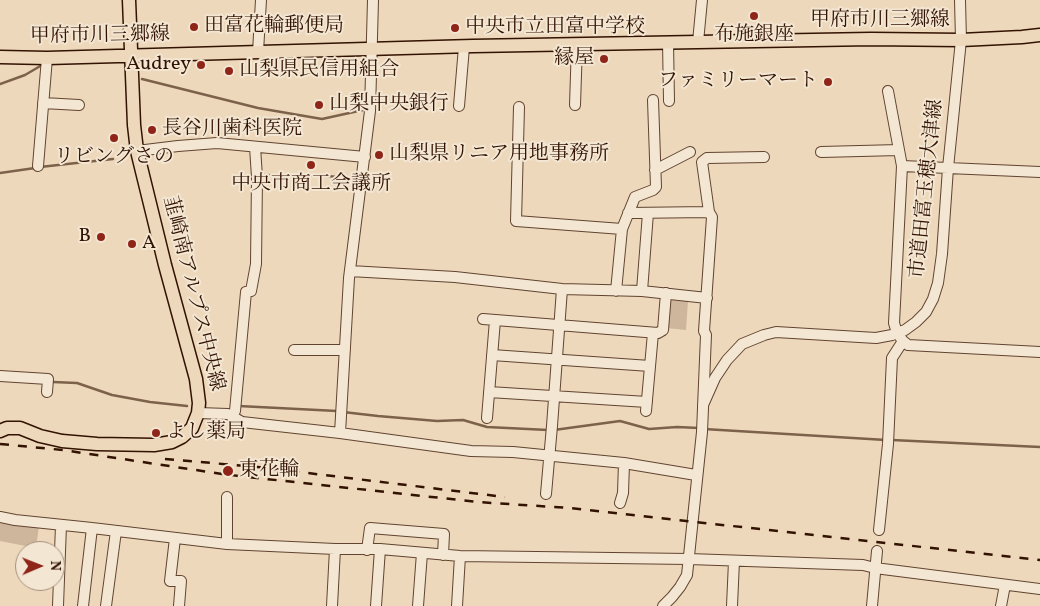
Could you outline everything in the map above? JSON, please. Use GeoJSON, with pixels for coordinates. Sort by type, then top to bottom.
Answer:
{"type":"FeatureCollection","features":[{"type":"Feature","properties":{"kind":"main road","name":"韮崎南アルプス中央線"},"geometry":{"type":"LineString","coordinates":[[0,431],[7,428],[20,428],[40,436],[62,441],[97,444],[154,444],[172,442],[182,437],[192,428],[198,413],[200,403],[196,379],[138,151],[134,125],[129,0]]}},
{"type":"Feature","properties":{"kind":"main road","name":"甲府市川三郷線"},"geometry":{"type":"LineString","coordinates":[[0,58],[668,42],[871,39],[960,40],[1040,35]]}},
{"type":"Feature","properties":{"kind":"street"},"geometry":{"type":"LineString","coordinates":[[258,52],[262,0]]}},
{"type":"Feature","properties":{"kind":"street"},"geometry":{"type":"LineString","coordinates":[[340,434],[350,271],[370,110],[374,0]]}},
{"type":"Feature","properties":{"kind":"street"},"geometry":{"type":"LineString","coordinates":[[698,42],[702,0]]}},
{"type":"Feature","properties":{"kind":"street","name":"市道田富玉穂大津線"},"geometry":{"type":"LineString","coordinates":[[663,606],[680,587],[687,575],[703,405],[727,360],[742,344],[776,332],[876,338],[900,337],[905,330],[926,312],[933,299],[938,283],[960,40],[960,0]]}},
{"type":"Feature","properties":{"kind":"street"},"geometry":{"type":"LineString","coordinates":[[668,42],[669,101]]}},
{"type":"Feature","properties":{"kind":"street"},"geometry":{"type":"LineString","coordinates":[[575,105],[577,44]]}},
{"type":"Feature","properties":{"kind":"street"},"geometry":{"type":"LineString","coordinates":[[459,106],[464,46]]}},
{"type":"Feature","properties":{"kind":"street"},"geometry":{"type":"LineString","coordinates":[[38,166],[47,58]]}},
{"type":"Feature","properties":{"kind":"street"},"geometry":{"type":"LineString","coordinates":[[888,91],[902,166],[894,323],[900,337],[908,345],[1040,352]]}},
{"type":"Feature","properties":{"kind":"street"},"geometry":{"type":"LineString","coordinates":[[616,291],[622,229],[628,213],[635,197],[656,187],[653,100]]}},
{"type":"Feature","properties":{"kind":"street"},"geometry":{"type":"LineString","coordinates":[[43,104],[79,105]]}},
{"type":"Feature","properties":{"kind":"street"},"geometry":{"type":"LineString","coordinates":[[519,107],[516,221],[622,229]]}},
{"type":"Feature","properties":{"kind":"street"},"geometry":{"type":"LineString","coordinates":[[138,151],[217,143],[365,157]]}},
{"type":"Feature","properties":{"kind":"street"},"geometry":{"type":"LineString","coordinates":[[232,416],[235,411],[246,292],[251,291],[256,264],[257,176],[255,147]]}},
{"type":"Feature","properties":{"kind":"street"},"geometry":{"type":"LineString","coordinates":[[821,152],[899,150]]}},
{"type":"Feature","properties":{"kind":"street"},"geometry":{"type":"LineString","coordinates":[[655,170],[690,152]]}},
{"type":"Feature","properties":{"kind":"street"},"geometry":{"type":"LineString","coordinates":[[703,405],[706,335],[704,331],[712,217],[709,212],[702,162],[707,158],[764,157]]}},
{"type":"Feature","properties":{"kind":"street"},"geometry":{"type":"LineString","coordinates":[[902,166],[1040,172]]}},
{"type":"Feature","properties":{"kind":"street"},"geometry":{"type":"LineString","coordinates":[[628,213],[709,212]]}},
{"type":"Feature","properties":{"kind":"street"},"geometry":{"type":"LineString","coordinates":[[642,292],[648,213]]}},
{"type":"Feature","properties":{"kind":"street"},"geometry":{"type":"LineString","coordinates":[[350,271],[455,277],[562,289],[666,293],[707,298]]}},
{"type":"Feature","properties":{"kind":"street"},"geometry":{"type":"LineString","coordinates":[[546,494],[562,289]]}},
{"type":"Feature","properties":{"kind":"street"},"geometry":{"type":"LineString","coordinates":[[483,318],[658,333],[663,330],[666,293]]}},
{"type":"Feature","properties":{"kind":"street"},"geometry":{"type":"LineString","coordinates":[[487,418],[495,320]]}},
{"type":"Feature","properties":{"kind":"street"},"geometry":{"type":"LineString","coordinates":[[489,392],[647,406],[653,333]]}},
{"type":"Feature","properties":{"kind":"street"},"geometry":{"type":"LineString","coordinates":[[879,530],[888,439],[892,358],[900,337]]}},
{"type":"Feature","properties":{"kind":"street"},"geometry":{"type":"LineString","coordinates":[[294,350],[345,350]]}},
{"type":"Feature","properties":{"kind":"street"},"geometry":{"type":"LineString","coordinates":[[492,355],[650,366]]}},
{"type":"Feature","properties":{"kind":"street"},"geometry":{"type":"LineString","coordinates":[[0,376],[48,379],[48,386]]}},
{"type":"Feature","properties":{"kind":"street"},"geometry":{"type":"LineString","coordinates":[[198,413],[228,414],[242,422],[471,451],[513,452],[624,463],[696,475]]}},
{"type":"Feature","properties":{"kind":"street"},"geometry":{"type":"LineString","coordinates":[[620,503],[623,493],[624,463]]}},
{"type":"Feature","properties":{"kind":"street"},"geometry":{"type":"LineString","coordinates":[[227,497],[227,544]]}},
{"type":"Feature","properties":{"kind":"street"},"geometry":{"type":"LineString","coordinates":[[0,517],[227,544],[380,550],[460,556],[689,559],[862,565],[1040,589]]}},
{"type":"Feature","properties":{"kind":"street"},"geometry":{"type":"LineString","coordinates":[[58,606],[61,525]]}},
{"type":"Feature","properties":{"kind":"street"},"geometry":{"type":"LineString","coordinates":[[83,606],[92,528]]}},
{"type":"Feature","properties":{"kind":"street"},"geometry":{"type":"LineString","coordinates":[[368,550],[370,528],[444,534],[443,554]]}},
{"type":"Feature","properties":{"kind":"street"},"geometry":{"type":"LineString","coordinates":[[106,606],[116,530]]}},
{"type":"Feature","properties":{"kind":"street"},"geometry":{"type":"LineString","coordinates":[[175,538],[170,581],[180,581],[179,606]]}},
{"type":"Feature","properties":{"kind":"street"},"geometry":{"type":"LineString","coordinates":[[332,606],[335,549]]}},
{"type":"Feature","properties":{"kind":"street"},"geometry":{"type":"LineString","coordinates":[[376,606],[380,550]]}},
{"type":"Feature","properties":{"kind":"street"},"geometry":{"type":"LineString","coordinates":[[872,606],[877,551]]}},
{"type":"Feature","properties":{"kind":"street"},"geometry":{"type":"LineString","coordinates":[[418,606],[422,553]]}},
{"type":"Feature","properties":{"kind":"street"},"geometry":{"type":"LineString","coordinates":[[457,606],[460,556]]}},
{"type":"Feature","properties":{"kind":"street"},"geometry":{"type":"LineString","coordinates":[[732,606],[734,561]]}},
{"type":"Feature","properties":{"kind":"street"},"geometry":{"type":"LineString","coordinates":[[1001,606],[1005,585]]}},
{"type":"Feature","properties":{"kind":"shaded area"},"geometry":{"type":"Polygon","coordinates":[[[668,300],[688,301],[686,330],[666,328],[668,300]]]}},
{"type":"Feature","properties":{"kind":"shaded area"},"geometry":{"type":"Polygon","coordinates":[[[0,520],[39,526],[37,541],[15,541],[15,544],[0,541],[0,520]]]}},
{"type":"Feature","properties":{"kind":"waterway"},"geometry":{"type":"LineString","coordinates":[[0,84],[25,75],[42,65]]}},
{"type":"Feature","properties":{"kind":"waterway"},"geometry":{"type":"LineString","coordinates":[[142,79],[258,108],[322,119],[363,110]]}},
{"type":"Feature","properties":{"kind":"waterway"},"geometry":{"type":"LineString","coordinates":[[40,167],[113,159]]}},
{"type":"Feature","properties":{"kind":"waterway"},"geometry":{"type":"LineString","coordinates":[[0,173],[35,168]]}},
{"type":"Feature","properties":{"kind":"waterway"},"geometry":{"type":"LineString","coordinates":[[259,175],[328,176],[354,179]]}},
{"type":"Feature","properties":{"kind":"waterway"},"geometry":{"type":"LineString","coordinates":[[53,382],[77,383],[112,395],[187,406]]}},
{"type":"Feature","properties":{"kind":"waterway"},"geometry":{"type":"LineString","coordinates":[[239,406],[337,411]]}},
{"type":"Feature","properties":{"kind":"waterway"},"geometry":{"type":"LineString","coordinates":[[343,412],[437,421],[463,420],[487,427],[548,430]]}},
{"type":"Feature","properties":{"kind":"waterway"},"geometry":{"type":"LineString","coordinates":[[554,430],[620,421],[649,429],[699,428]]}},
{"type":"Feature","properties":{"kind":"waterway"},"geometry":{"type":"LineString","coordinates":[[704,429],[886,440]]}},
{"type":"Feature","properties":{"kind":"waterway"},"geometry":{"type":"LineString","coordinates":[[892,440],[1040,447]]}},
{"type":"Feature","properties":{"kind":"railway"},"geometry":{"type":"LineString","coordinates":[[0,444],[63,450],[257,478],[478,502],[569,508],[1040,560]]}},
{"type":"Feature","properties":{"kind":"railway"},"geometry":{"type":"LineString","coordinates":[[165,459],[258,467],[505,497]]}},
{"type":"Feature","properties":{"kind":"place","name":"布施銀座"},"geometry":{"type":"Point","coordinates":[754,16]}},
{"type":"Feature","properties":{"kind":"place","name":"田富花輪郵便局"},"geometry":{"type":"Point","coordinates":[194,27]}},
{"type":"Feature","properties":{"kind":"place","name":"中央市立田富中学校"},"geometry":{"type":"Point","coordinates":[455,28]}},
{"type":"Feature","properties":{"kind":"place","name":"縁屋"},"geometry":{"type":"Point","coordinates":[604,59]}},
{"type":"Feature","properties":{"kind":"place","name":"Audrey"},"geometry":{"type":"Point","coordinates":[201,65]}},
{"type":"Feature","properties":{"kind":"place","name":"山梨県民信用組合"},"geometry":{"type":"Point","coordinates":[229,71]}},
{"type":"Feature","properties":{"kind":"place","name":"ファミリーマート"},"geometry":{"type":"Point","coordinates":[828,82]}},
{"type":"Feature","properties":{"kind":"place","name":"山梨中央銀行"},"geometry":{"type":"Point","coordinates":[319,105]}},
{"type":"Feature","properties":{"kind":"place","name":"長谷川歯科医院"},"geometry":{"type":"Point","coordinates":[152,130]}},
{"type":"Feature","properties":{"kind":"place","name":"リビングさの"},"geometry":{"type":"Point","coordinates":[114,138]}},
{"type":"Feature","properties":{"kind":"place","name":"山梨県リニア用地事務所"},"geometry":{"type":"Point","coordinates":[379,155]}},
{"type":"Feature","properties":{"kind":"place","name":"中央市商工会議所"},"geometry":{"type":"Point","coordinates":[311,165]}},
{"type":"Feature","properties":{"kind":"place","name":"B"},"geometry":{"type":"Point","coordinates":[101,237]}},
{"type":"Feature","properties":{"kind":"place","name":"A"},"geometry":{"type":"Point","coordinates":[132,244]}},
{"type":"Feature","properties":{"kind":"place","name":"よし薬局"},"geometry":{"type":"Point","coordinates":[156,433]}},
{"type":"Feature","properties":{"kind":"place","name":"東花輪"},"geometry":{"type":"Point","coordinates":[228,471]}}]}
